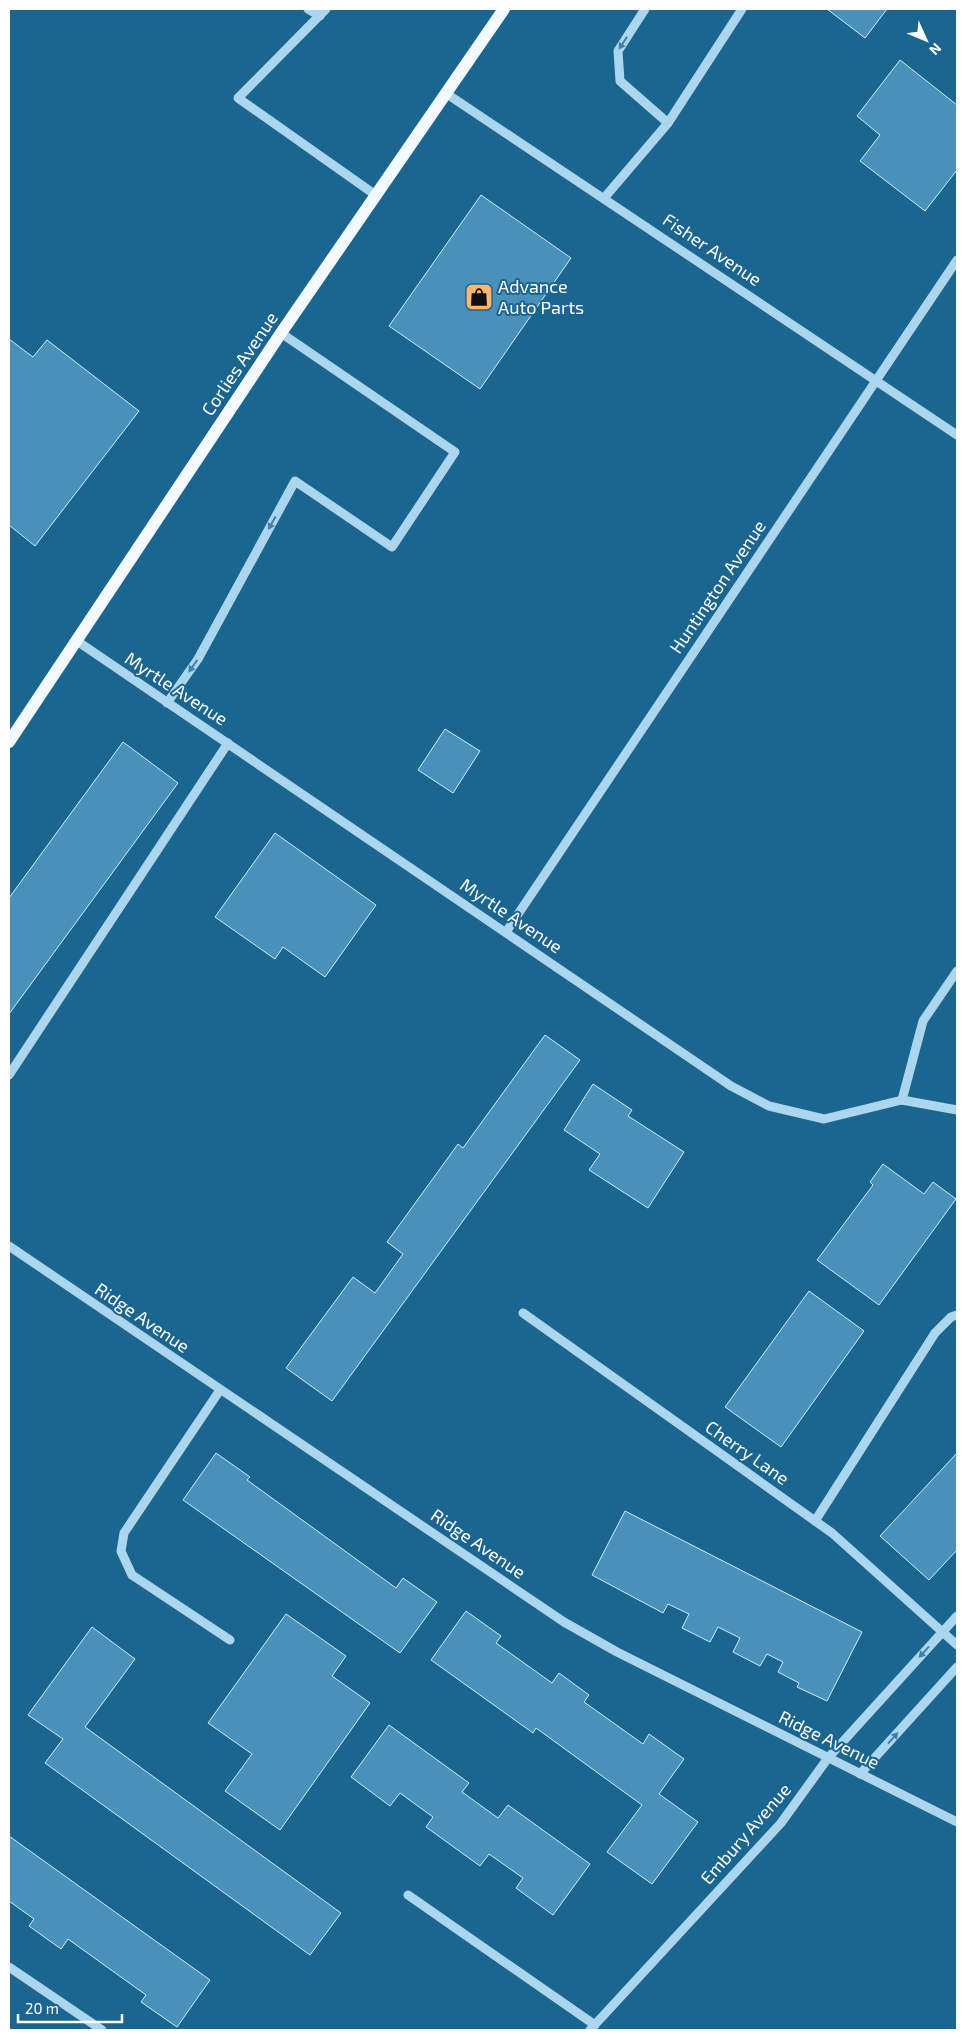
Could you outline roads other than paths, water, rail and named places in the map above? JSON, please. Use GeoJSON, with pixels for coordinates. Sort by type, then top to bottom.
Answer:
{"type":"FeatureCollection","features":[{"type":"Feature","properties":{"kind":"main road","name":"Corlies Avenue"},"geometry":{"type":"LineString","coordinates":[[9,742],[282,334],[504,9]]}},
{"type":"Feature","properties":{"kind":"street"},"geometry":{"type":"LineString","coordinates":[[308,9],[323,12]]}},
{"type":"Feature","properties":{"kind":"street"},"geometry":{"type":"LineString","coordinates":[[645,9],[618,51],[620,82],[668,123]]}},
{"type":"Feature","properties":{"kind":"street"},"geometry":{"type":"LineString","coordinates":[[605,197],[668,123],[742,9]]}},
{"type":"Feature","properties":{"kind":"street"},"geometry":{"type":"LineString","coordinates":[[323,12],[238,98],[377,196]]}},
{"type":"Feature","properties":{"kind":"street","name":"Fisher Avenue"},"geometry":{"type":"LineString","coordinates":[[447,94],[605,197],[957,435]]}},
{"type":"Feature","properties":{"kind":"street","name":"Huntington Avenue"},"geometry":{"type":"LineString","coordinates":[[506,932],[957,260]]}},
{"type":"Feature","properties":{"kind":"street"},"geometry":{"type":"LineString","coordinates":[[167,703],[198,658],[295,481],[392,547],[455,452],[282,334]]}},
{"type":"Feature","properties":{"kind":"street","name":"Myrtle Avenue"},"geometry":{"type":"LineString","coordinates":[[77,641],[731,1086],[769,1106],[824,1120],[902,1100],[957,1110]]}},
{"type":"Feature","properties":{"kind":"street"},"geometry":{"type":"LineString","coordinates":[[9,1075],[228,743]]}},
{"type":"Feature","properties":{"kind":"street"},"geometry":{"type":"LineString","coordinates":[[902,1100],[923,1022],[957,971]]}},
{"type":"Feature","properties":{"kind":"street","name":"Ridge Avenue"},"geometry":{"type":"LineString","coordinates":[[9,1246],[564,1622],[617,1652],[957,1822]]}},
{"type":"Feature","properties":{"kind":"street","name":"Cherry Lane"},"geometry":{"type":"LineString","coordinates":[[523,1314],[832,1533],[942,1633]]}},
{"type":"Feature","properties":{"kind":"street"},"geometry":{"type":"LineString","coordinates":[[815,1521],[935,1333],[951,1317],[957,1315]]}},
{"type":"Feature","properties":{"kind":"street"},"geometry":{"type":"LineString","coordinates":[[220,1390],[124,1533],[121,1551],[132,1575],[230,1640]]}},
{"type":"Feature","properties":{"kind":"street","name":"Embury Avenue"},"geometry":{"type":"LineString","coordinates":[[593,2028],[781,1823],[828,1758],[957,1616]]}},
{"type":"Feature","properties":{"kind":"street"},"geometry":{"type":"LineString","coordinates":[[942,1633],[957,1645]]}},
{"type":"Feature","properties":{"kind":"street"},"geometry":{"type":"LineString","coordinates":[[860,1774],[957,1667]]}},
{"type":"Feature","properties":{"kind":"street"},"geometry":{"type":"LineString","coordinates":[[408,1895],[593,2028]]}},
{"type":"Feature","properties":{"kind":"street"},"geometry":{"type":"LineString","coordinates":[[9,1967],[102,2030]]}},
{"type":"Feature","properties":{"kind":"place","name":"Advance Auto Parts"},"geometry":{"type":"Point","coordinates":[479,297]}}]}
